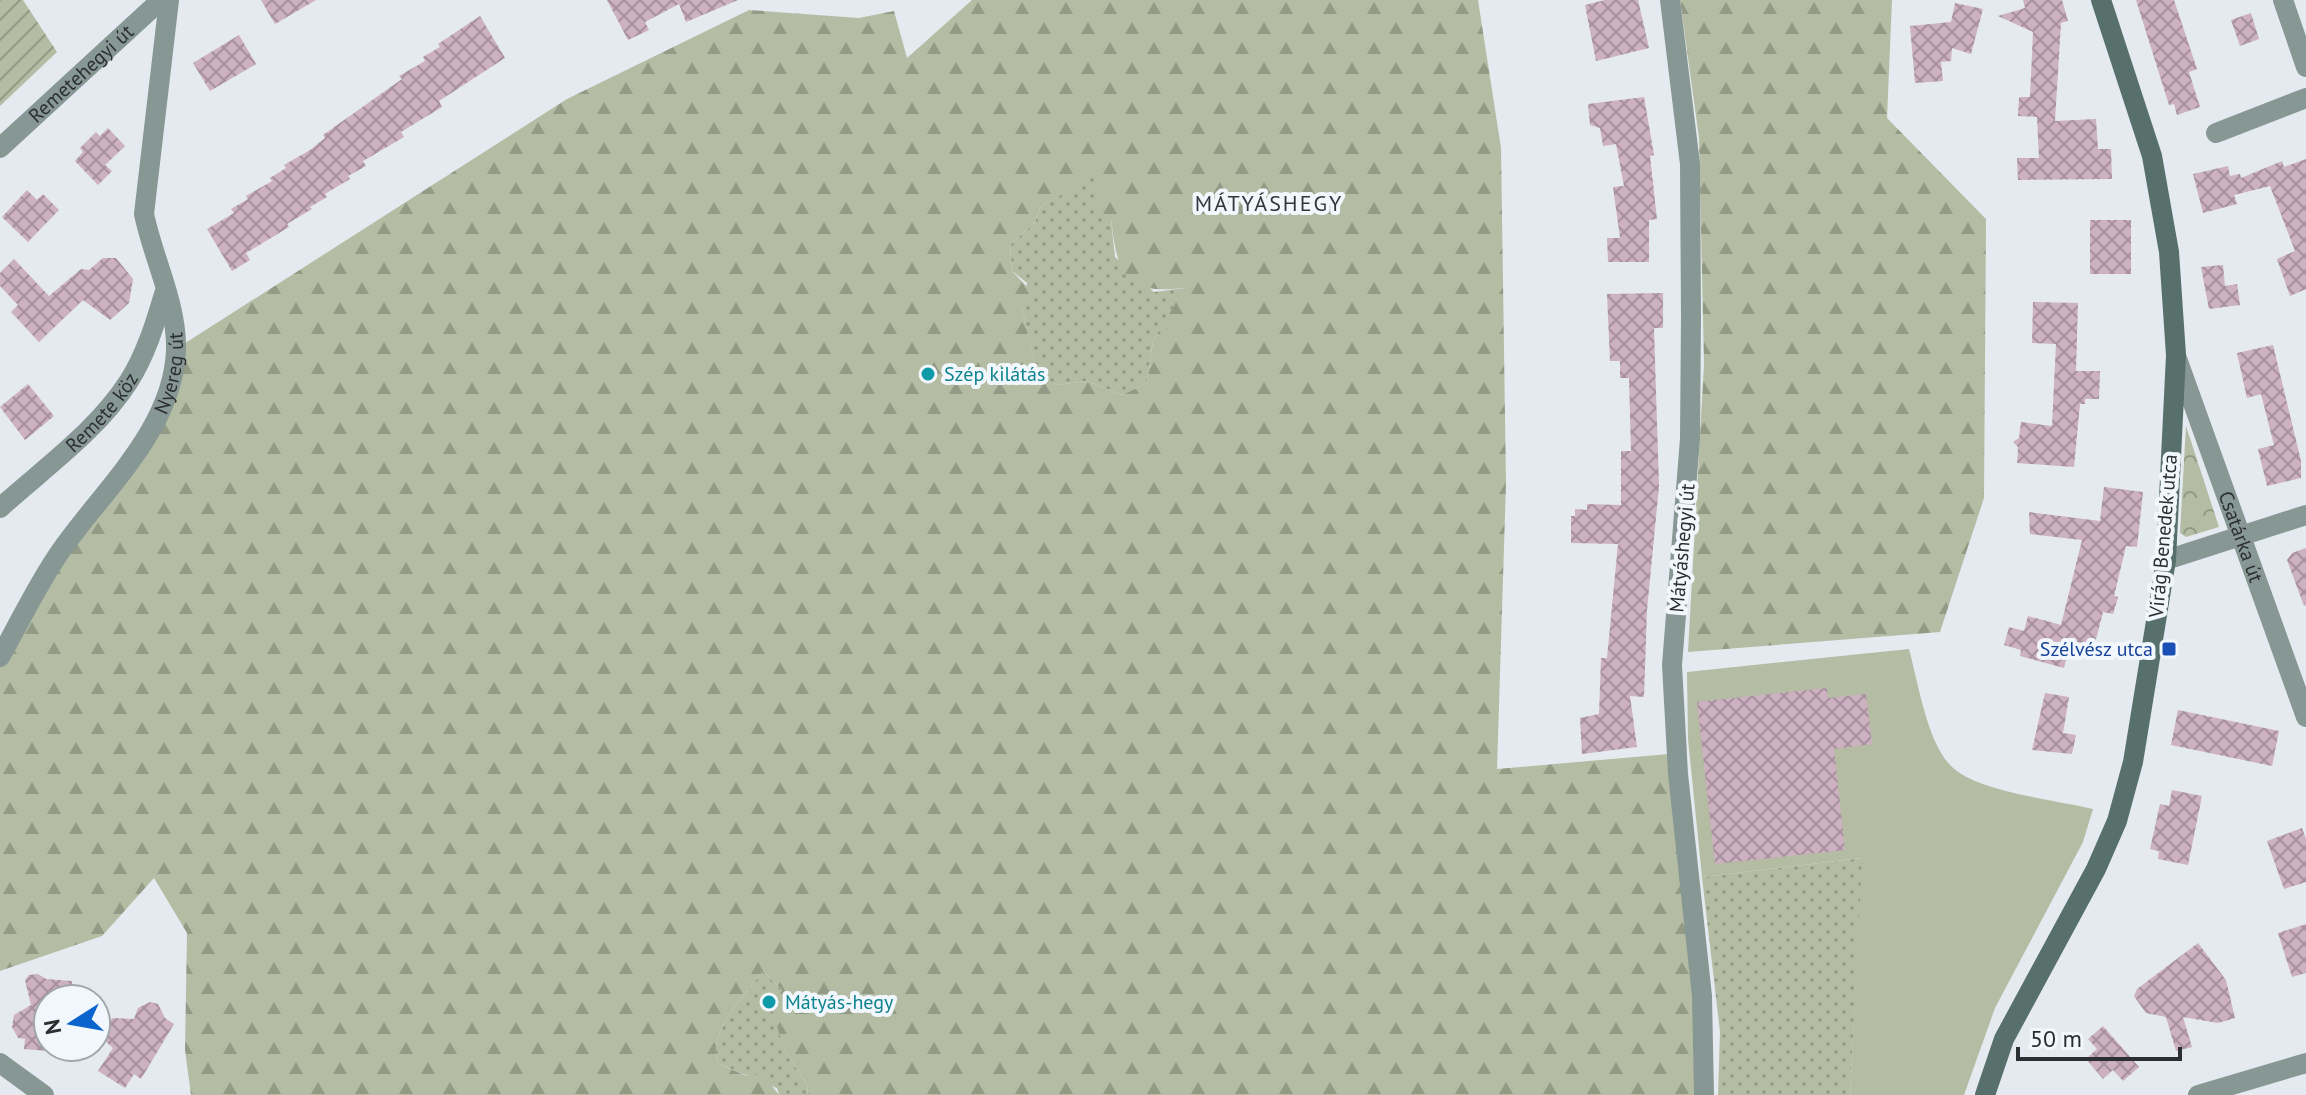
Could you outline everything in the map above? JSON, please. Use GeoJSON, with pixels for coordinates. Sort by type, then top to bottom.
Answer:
{"type":"FeatureCollection","features":[{"type":"Feature","properties":{"kind":"street","name":"Remetehegyi út"},"geometry":{"type":"LineString","coordinates":[[0,148],[161,0]]}},
{"type":"Feature","properties":{"kind":"street","name":"Nyereg út"},"geometry":{"type":"LineString","coordinates":[[0,657],[59,553],[146,438],[167,396],[176,349],[165,290],[144,214],[169,0]]}},
{"type":"Feature","properties":{"kind":"street","name":"Mátyáshegyi út"},"geometry":{"type":"LineString","coordinates":[[1670,0],[1690,164],[1691,315],[1690,439],[1672,665],[1677,758],[1702,996],[1704,1095]]}},
{"type":"Feature","properties":{"kind":"street","name":"Virág Benedek utca"},"geometry":{"type":"LineString","coordinates":[[1985,1095],[2004,1039],[2096,869],[2117,821],[2133,762],[2166,560],[2176,355],[2169,252],[2152,156],[2101,0]]}},
{"type":"Feature","properties":{"kind":"street"},"geometry":{"type":"LineString","coordinates":[[2283,0],[2306,67]]}},
{"type":"Feature","properties":{"kind":"street"},"geometry":{"type":"LineString","coordinates":[[2216,133],[2306,98]]}},
{"type":"Feature","properties":{"kind":"street","name":"Remete köz"},"geometry":{"type":"LineString","coordinates":[[0,508],[105,414],[130,380],[151,337],[165,290]]}},
{"type":"Feature","properties":{"kind":"street","name":"Csatárka út"},"geometry":{"type":"LineString","coordinates":[[2176,355],[2306,717]]}},
{"type":"Feature","properties":{"kind":"street"},"geometry":{"type":"LineString","coordinates":[[2166,560],[2306,515]]}},
{"type":"Feature","properties":{"kind":"street"},"geometry":{"type":"LineString","coordinates":[[0,1063],[44,1095]]}},
{"type":"Feature","properties":{"kind":"street"},"geometry":{"type":"LineString","coordinates":[[2198,1095],[2306,1063]]}},
{"type":"Feature","properties":{"kind":"green space"},"geometry":{"type":"Polygon","coordinates":[[[0,0],[23,0],[57,52],[0,106],[0,0]]]}},
{"type":"Feature","properties":{"kind":"green space"},"geometry":{"type":"Polygon","coordinates":[[[972,0],[1478,0],[1501,148],[1506,483],[1497,769],[1669,754],[1692,968],[1697,1095],[808,1095],[807,1085],[784,1049],[772,1010],[782,990],[763,971],[729,1015],[717,1040],[716,1053],[719,1064],[747,1076],[763,1074],[779,1095],[191,1095],[185,1050],[187,933],[154,878],[102,936],[0,971],[0,657],[146,438],[176,349],[567,99],[749,10],[859,18],[894,11],[907,58],[972,0]],[[1096,176],[1041,206],[1035,222],[1010,245],[1012,271],[1037,297],[1022,309],[1038,375],[1057,385],[1087,381],[1122,395],[1147,383],[1153,341],[1184,288],[1148,288],[1127,277],[1117,254],[1111,219],[1093,207],[1096,176]]]}},
{"type":"Feature","properties":{"kind":"green space"},"geometry":{"type":"Polygon","coordinates":[[[1680,0],[1892,0],[1887,118],[1986,219],[1984,498],[1940,632],[1688,652],[1704,364],[1699,138],[1680,0]]]}},
{"type":"Feature","properties":{"kind":"green space"},"geometry":{"type":"Polygon","coordinates":[[[1096,175],[1111,219],[1115,257],[1154,292],[1185,288],[1153,341],[1147,383],[1122,395],[1087,381],[1057,385],[1038,376],[1022,309],[1027,283],[1012,271],[1010,245],[1035,222],[1041,206],[1096,175]]]}},
{"type":"Feature","properties":{"kind":"green space"},"geometry":{"type":"Polygon","coordinates":[[[2186,426],[2219,527],[2186,537],[2180,533],[2186,426]]]}},
{"type":"Feature","properties":{"kind":"green space"},"geometry":{"type":"Polygon","coordinates":[[[1909,649],[1930,727],[1951,766],[1963,775],[1997,789],[2093,809],[2083,842],[1995,1008],[1964,1095],[1850,1095],[1862,858],[1702,877],[1688,739],[1687,672],[1909,649]]]}},
{"type":"Feature","properties":{"kind":"green space"},"geometry":{"type":"Polygon","coordinates":[[[1863,858],[1850,1095],[1718,1095],[1720,1032],[1702,877],[1863,858]]]}},
{"type":"Feature","properties":{"kind":"green space"},"geometry":{"type":"Polygon","coordinates":[[[763,971],[782,990],[784,1049],[807,1085],[808,1095],[779,1095],[777,1088],[719,1064],[717,1040],[722,1028],[763,971]]]}},
{"type":"Feature","properties":{"kind":"building"},"geometry":{"type":"Polygon","coordinates":[[[261,0],[316,0],[275,24],[261,0]]]}},
{"type":"Feature","properties":{"kind":"building"},"geometry":{"type":"Polygon","coordinates":[[[607,0],[738,0],[686,22],[679,4],[645,22],[649,30],[628,40],[607,0]]]}},
{"type":"Feature","properties":{"kind":"building"},"geometry":{"type":"Polygon","coordinates":[[[1605,0],[1638,0],[1649,48],[1596,61],[1585,5],[1605,0]]]}},
{"type":"Feature","properties":{"kind":"building"},"geometry":{"type":"Polygon","coordinates":[[[2023,0],[2062,0],[2068,21],[2061,23],[2055,121],[2096,119],[2098,149],[2111,149],[2112,179],[2018,180],[2017,158],[2039,158],[2037,117],[2018,116],[2019,97],[2030,97],[2033,32],[1998,16],[2025,8],[2023,0]]]}},
{"type":"Feature","properties":{"kind":"building"},"geometry":{"type":"Polygon","coordinates":[[[2136,0],[2174,0],[2197,69],[2189,72],[2200,107],[2177,115],[2174,104],[2169,105],[2136,0]]]}},
{"type":"Feature","properties":{"kind":"building"},"geometry":{"type":"Polygon","coordinates":[[[1955,3],[1983,9],[1971,54],[1952,48],[1951,61],[1941,62],[1943,81],[1915,83],[1910,26],[1951,22],[1955,3]]]}},
{"type":"Feature","properties":{"kind":"building"},"geometry":{"type":"Polygon","coordinates":[[[2251,13],[2259,39],[2240,46],[2231,20],[2251,13]]]}},
{"type":"Feature","properties":{"kind":"building"},"geometry":{"type":"Polygon","coordinates":[[[480,16],[505,58],[439,101],[442,107],[401,132],[404,137],[363,161],[366,166],[325,194],[327,197],[310,207],[312,209],[287,224],[289,227],[246,253],[250,260],[232,271],[207,229],[234,213],[231,209],[272,181],[270,178],[286,168],[284,165],[310,150],[325,138],[323,135],[402,79],[399,76],[425,61],[423,57],[440,47],[438,44],[480,16]]]}},
{"type":"Feature","properties":{"kind":"building"},"geometry":{"type":"Polygon","coordinates":[[[239,35],[256,64],[210,91],[193,63],[239,35]]]}},
{"type":"Feature","properties":{"kind":"building"},"geometry":{"type":"Polygon","coordinates":[[[1644,97],[1654,155],[1650,156],[1657,219],[1649,220],[1649,262],[1608,262],[1607,238],[1620,238],[1613,187],[1624,186],[1616,144],[1603,146],[1600,128],[1590,125],[1588,104],[1644,97]]]}},
{"type":"Feature","properties":{"kind":"building"},"geometry":{"type":"Polygon","coordinates":[[[108,128],[125,146],[105,165],[112,171],[98,185],[75,161],[83,152],[80,148],[96,132],[100,136],[108,128]]]}},
{"type":"Feature","properties":{"kind":"building"},"geometry":{"type":"Polygon","coordinates":[[[2306,159],[2306,289],[2290,296],[2277,259],[2295,251],[2270,186],[2234,195],[2237,204],[2203,213],[2193,174],[2228,166],[2230,176],[2240,174],[2241,178],[2282,161],[2284,167],[2306,159]]]}},
{"type":"Feature","properties":{"kind":"building"},"geometry":{"type":"Polygon","coordinates":[[[27,190],[37,200],[43,194],[59,210],[28,242],[2,217],[27,190]]]}},
{"type":"Feature","properties":{"kind":"building"},"geometry":{"type":"Polygon","coordinates":[[[2090,220],[2131,220],[2131,274],[2090,274],[2090,220]]]}},
{"type":"Feature","properties":{"kind":"building"},"geometry":{"type":"Polygon","coordinates":[[[103,258],[116,258],[133,279],[129,303],[110,320],[83,300],[39,342],[11,312],[18,305],[0,286],[0,273],[14,259],[49,296],[81,269],[89,270],[103,258]]]}},
{"type":"Feature","properties":{"kind":"building"},"geometry":{"type":"Polygon","coordinates":[[[2223,265],[2225,286],[2237,284],[2240,305],[2209,309],[2201,267],[2223,265]]]}},
{"type":"Feature","properties":{"kind":"building"},"geometry":{"type":"Polygon","coordinates":[[[1663,293],[1663,328],[1654,328],[1659,486],[1647,610],[1644,697],[1630,696],[1637,747],[1582,754],[1580,718],[1599,714],[1601,658],[1607,658],[1618,544],[1571,543],[1571,516],[1575,516],[1575,509],[1587,510],[1587,504],[1621,505],[1621,451],[1631,451],[1629,378],[1620,378],[1620,361],[1610,361],[1607,294],[1663,293]]]}},
{"type":"Feature","properties":{"kind":"building"},"geometry":{"type":"Polygon","coordinates":[[[2033,302],[2078,303],[2076,371],[2100,371],[2099,399],[2085,399],[2085,404],[2080,404],[2074,467],[2017,463],[2018,447],[2013,442],[2019,438],[2021,422],[2052,426],[2056,344],[2032,343],[2033,302]]]}},
{"type":"Feature","properties":{"kind":"building"},"geometry":{"type":"Polygon","coordinates":[[[2273,345],[2301,461],[2301,478],[2267,486],[2258,449],[2274,445],[2261,394],[2247,398],[2237,353],[2273,345]]]}},
{"type":"Feature","properties":{"kind":"building"},"geometry":{"type":"Polygon","coordinates":[[[28,384],[54,416],[25,440],[0,407],[28,384]]]}},
{"type":"Feature","properties":{"kind":"building"},"geometry":{"type":"Polygon","coordinates":[[[2104,487],[2143,492],[2137,547],[2126,546],[2113,614],[2103,612],[2093,651],[2070,645],[2064,668],[2020,656],[2021,650],[2004,645],[2009,627],[2024,631],[2028,616],[2061,625],[2082,540],[2030,534],[2029,512],[2100,521],[2104,487]]]}},
{"type":"Feature","properties":{"kind":"building"},"geometry":{"type":"Polygon","coordinates":[[[2306,548],[2304,606],[2287,560],[2292,553],[2306,548]]]}},
{"type":"Feature","properties":{"kind":"building"},"geometry":{"type":"Polygon","coordinates":[[[1827,688],[1828,698],[1866,694],[1872,744],[1834,749],[1845,850],[1715,864],[1697,702],[1827,688]]]}},
{"type":"Feature","properties":{"kind":"building"},"geometry":{"type":"Polygon","coordinates":[[[2045,693],[2069,697],[2063,733],[2076,735],[2072,754],[2032,750],[2045,693]]]}},
{"type":"Feature","properties":{"kind":"building"},"geometry":{"type":"Polygon","coordinates":[[[2178,710],[2279,731],[2272,766],[2171,745],[2178,710]]]}},
{"type":"Feature","properties":{"kind":"building"},"geometry":{"type":"Polygon","coordinates":[[[2172,790],[2202,796],[2188,865],[2158,859],[2159,851],[2150,849],[2160,804],[2169,806],[2172,790]]]}},
{"type":"Feature","properties":{"kind":"building"},"geometry":{"type":"Polygon","coordinates":[[[2302,828],[2306,839],[2306,882],[2284,889],[2267,841],[2302,828]]]}},
{"type":"Feature","properties":{"kind":"building"},"geometry":{"type":"Polygon","coordinates":[[[2306,924],[2306,973],[2292,977],[2278,933],[2306,924]]]}},
{"type":"Feature","properties":{"kind":"building"},"geometry":{"type":"Polygon","coordinates":[[[2198,943],[2226,980],[2235,1018],[2218,1023],[2183,1017],[2192,1047],[2176,1051],[2166,1017],[2146,1013],[2134,996],[2137,989],[2198,943]]]}},
{"type":"Feature","properties":{"kind":"building"},"geometry":{"type":"Polygon","coordinates":[[[29,975],[72,981],[32,983],[32,1050],[24,1049],[25,1039],[18,1038],[12,1027],[14,1015],[31,1005],[25,980],[29,975]]]}},
{"type":"Feature","properties":{"kind":"building"},"geometry":{"type":"Polygon","coordinates":[[[150,1002],[158,1004],[165,1018],[174,1024],[141,1079],[134,1074],[125,1088],[98,1071],[103,1063],[112,1063],[112,1019],[134,1019],[138,1008],[150,1002]]]}},
{"type":"Feature","properties":{"kind":"building"},"geometry":{"type":"Polygon","coordinates":[[[2103,1026],[2139,1067],[2123,1081],[2113,1070],[2103,1079],[2086,1059],[2097,1049],[2088,1039],[2103,1026]]]}},
{"type":"Feature","properties":{"kind":"place","name":"Szép kilátás"},"geometry":{"type":"Point","coordinates":[928,374]}},
{"type":"Feature","properties":{"kind":"place","name":"Szélvész utca"},"geometry":{"type":"Point","coordinates":[2169,649]}},
{"type":"Feature","properties":{"kind":"place","name":"Mátyás-hegy"},"geometry":{"type":"Point","coordinates":[769,1002]}},
{"type":"Feature","properties":{"kind":"district","name":"MÁTYÁSHEGY"},"geometry":{"type":"Point","coordinates":[1269,203]}}]}
